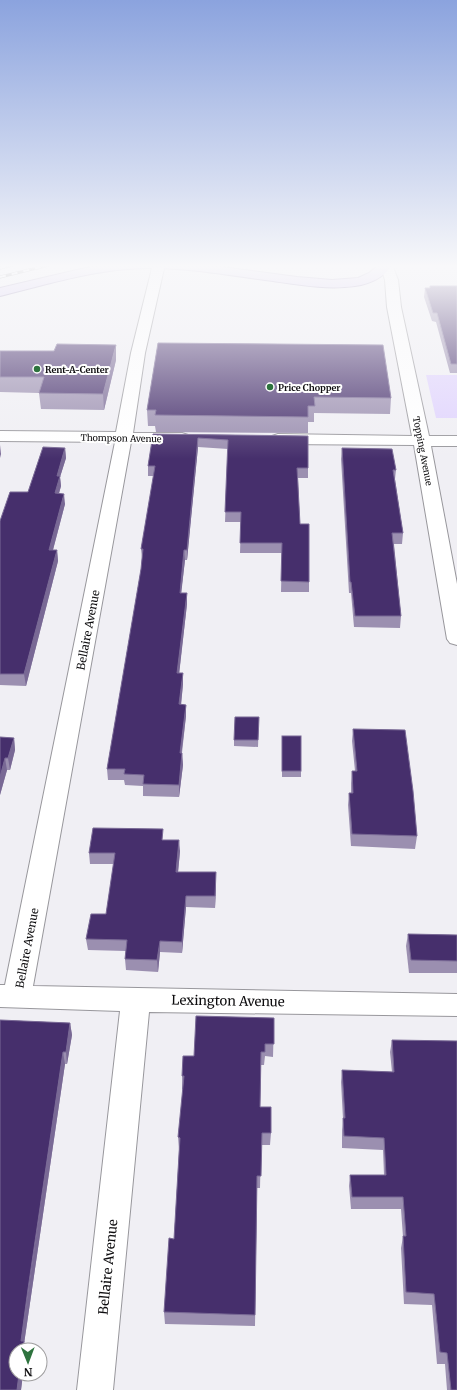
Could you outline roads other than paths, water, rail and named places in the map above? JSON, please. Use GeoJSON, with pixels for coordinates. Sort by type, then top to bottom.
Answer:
{"type":"FeatureCollection","features":[{"type":"Feature","properties":{"kind":"street","name":"Bellaire Avenue"},"geometry":{"type":"LineString","coordinates":[[9,996],[124,438],[138,353],[144,329]]}},
{"type":"Feature","properties":{"kind":"street","name":"Topping Avenue"},"geometry":{"type":"LineString","coordinates":[[398,329],[421,441],[457,639]]}},
{"type":"Feature","properties":{"kind":"street","name":"Thompson Avenue"},"geometry":{"type":"LineString","coordinates":[[0,436],[199,438]]}},
{"type":"Feature","properties":{"kind":"street"},"geometry":{"type":"LineString","coordinates":[[262,439],[457,441]]}},
{"type":"Feature","properties":{"kind":"street","name":"Lexington Avenue"},"geometry":{"type":"LineString","coordinates":[[9,996],[136,1000],[457,1005]]}},
{"type":"Feature","properties":{"kind":"street","name":"Bellaire Avenue"},"geometry":{"type":"LineString","coordinates":[[96,1390],[136,1000]]}},
{"type":"Feature","properties":{"kind":"place","name":"Rent-A-Center"},"geometry":{"type":"Point","coordinates":[37,369]}},
{"type":"Feature","properties":{"kind":"place","name":"Price Chopper"},"geometry":{"type":"Point","coordinates":[270,387]}}]}
